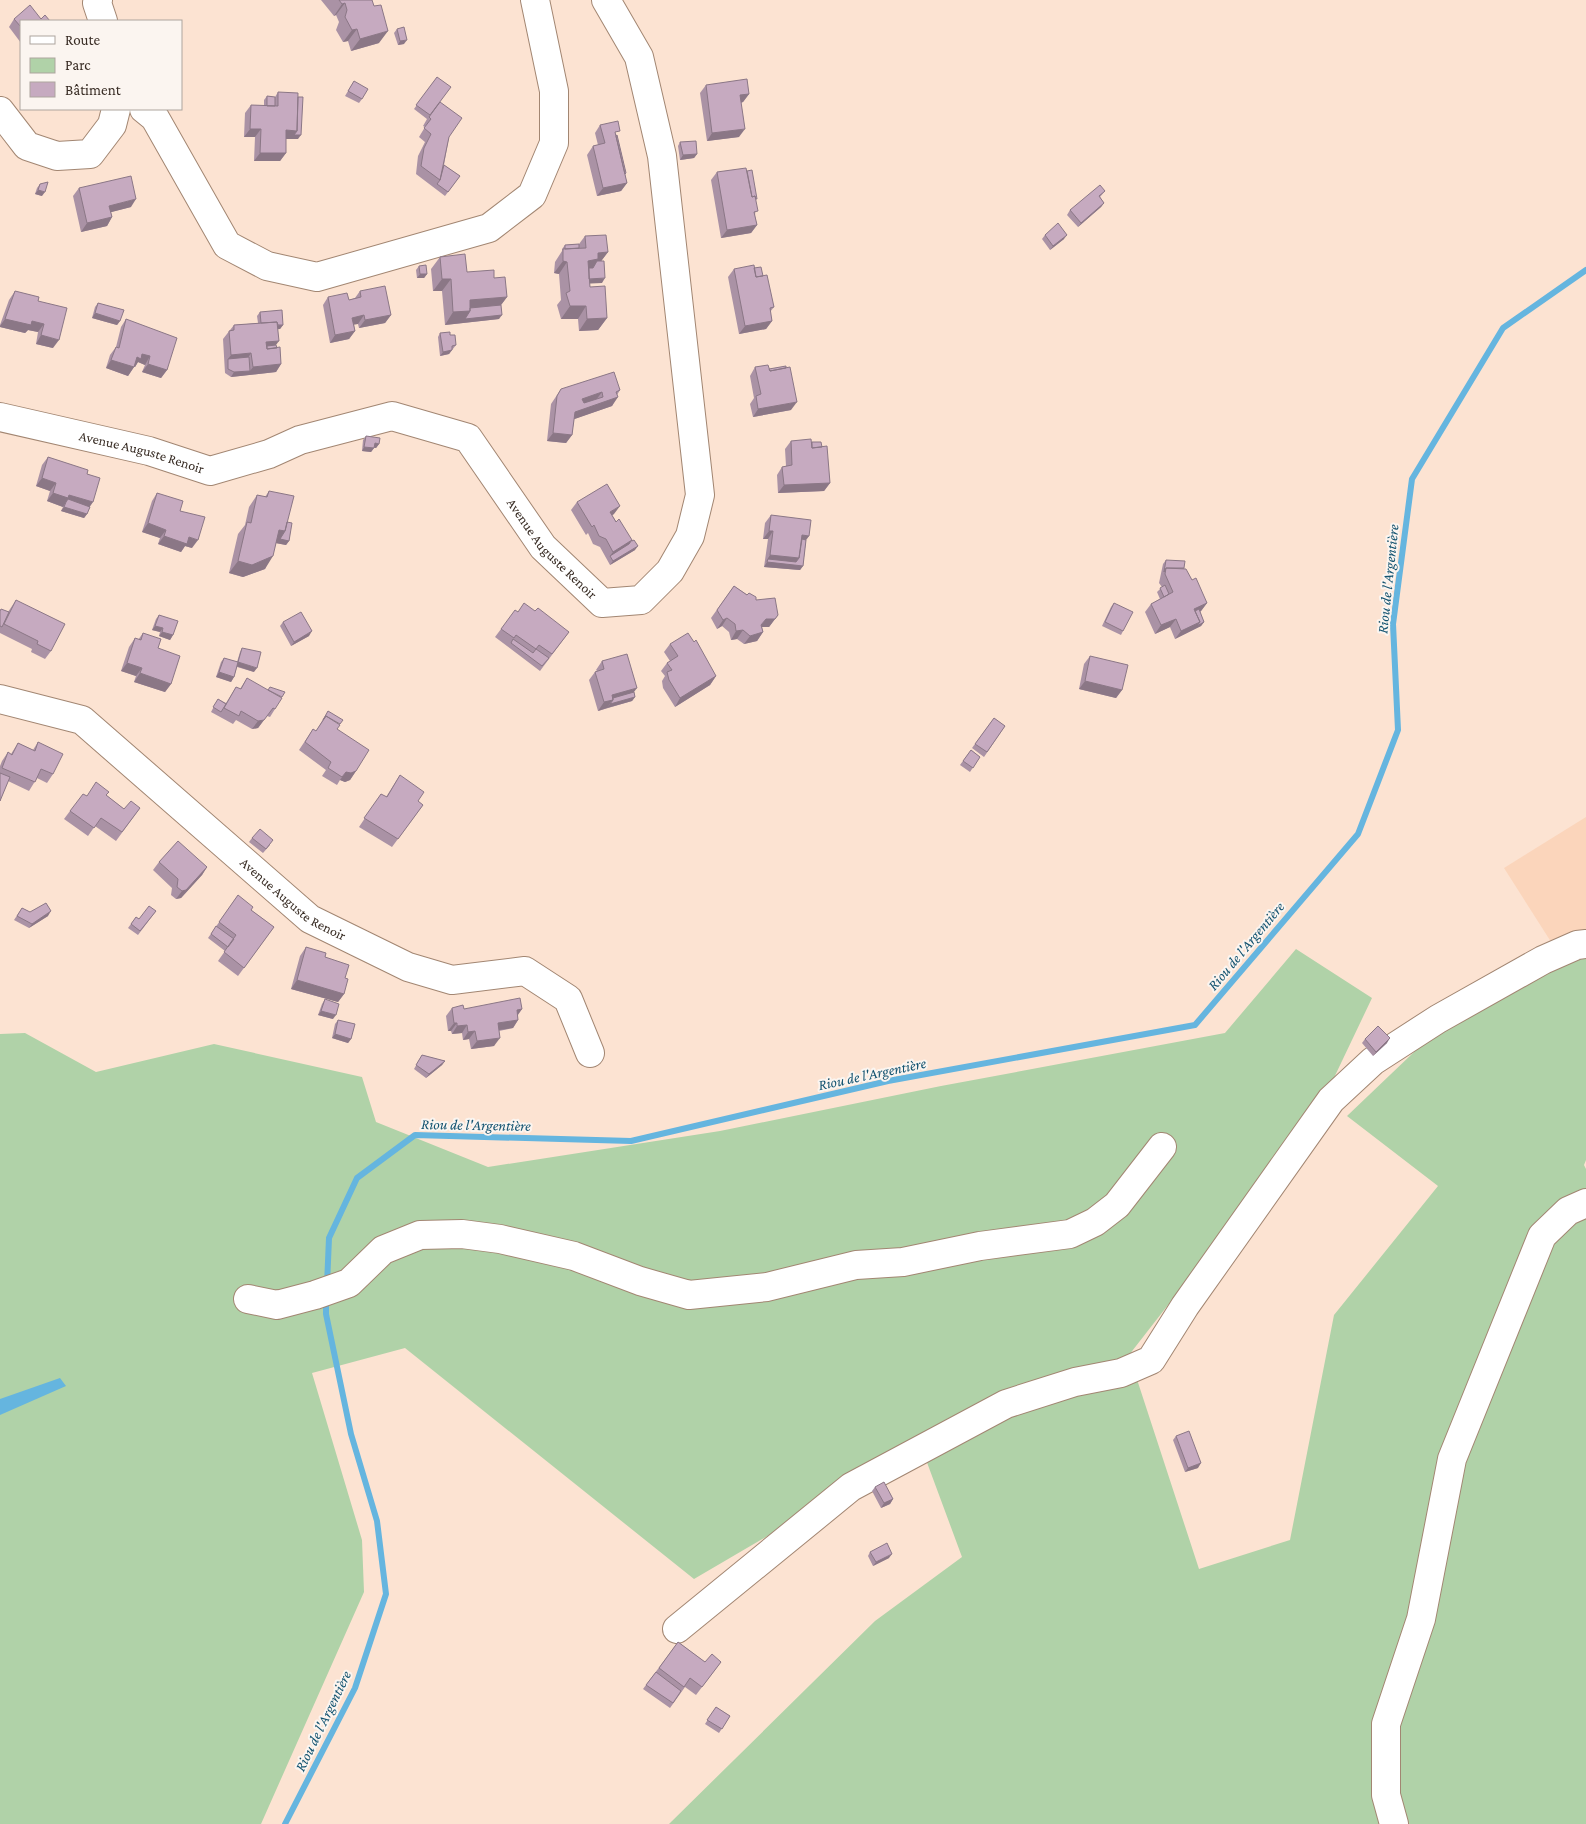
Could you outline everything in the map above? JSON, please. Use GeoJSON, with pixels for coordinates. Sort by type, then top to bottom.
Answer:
{"type":"FeatureCollection","features":[{"type":"Feature","properties":{"kind":"street"},"geometry":{"type":"LineString","coordinates":[[145,110],[155,118],[227,245],[267,266],[317,277],[489,228],[532,195],[554,143],[554,91],[535,0]]}},
{"type":"Feature","properties":{"kind":"street","name":"Avenue Auguste Renoir"},"geometry":{"type":"LineString","coordinates":[[0,417],[150,451],[210,471],[269,454],[300,440],[392,416],[468,438],[543,547],[602,603],[641,600],[670,571],[690,536],[700,495],[662,156],[639,57],[606,0]]}},
{"type":"Feature","properties":{"kind":"street"},"geometry":{"type":"LineString","coordinates":[[0,111],[27,146],[58,156],[90,154],[112,125],[116,110]]}},
{"type":"Feature","properties":{"kind":"street","name":"Avenue Auguste Renoir"},"geometry":{"type":"LineString","coordinates":[[0,699],[82,720],[310,919],[408,967],[452,980],[525,971],[568,1000],[590,1053]]}},
{"type":"Feature","properties":{"kind":"street"},"geometry":{"type":"LineString","coordinates":[[677,1629],[851,1487],[1006,1404],[1075,1382],[1121,1373],[1151,1360],[1185,1306],[1331,1100],[1373,1061],[1438,1019],[1543,960],[1577,945],[1586,944]]}},
{"type":"Feature","properties":{"kind":"street"},"geometry":{"type":"LineString","coordinates":[[248,1298],[278,1305],[315,1295],[349,1283],[383,1250],[420,1235],[462,1234],[500,1239],[574,1256],[640,1281],[689,1294],[767,1287],[856,1265],[903,1262],[964,1248],[1070,1234],[1095,1222],[1117,1205],[1162,1147]]}},
{"type":"Feature","properties":{"kind":"street"},"geometry":{"type":"LineString","coordinates":[[1394,1824],[1386,1795],[1386,1724],[1420,1619],[1452,1459],[1542,1236],[1568,1212],[1586,1203]]}},
{"type":"Feature","properties":{"kind":"shaded area"},"geometry":{"type":"Polygon","coordinates":[[[1586,817],[1586,940],[1553,945],[1504,868],[1586,817]]]}},
{"type":"Feature","properties":{"kind":"green space"},"geometry":{"type":"Polygon","coordinates":[[[1586,940],[1586,1160],[1584,1165],[1586,1169],[1586,1824],[669,1824],[875,1621],[962,1557],[922,1449],[851,1487],[694,1579],[405,1348],[312,1373],[362,1540],[364,1592],[261,1824],[0,1824],[0,1034],[25,1033],[96,1072],[214,1044],[362,1077],[376,1122],[488,1167],[720,1131],[941,1086],[1225,1033],[1296,949],[1372,998],[1322,1103],[1260,1187],[1129,1355],[1199,1569],[1290,1540],[1334,1315],[1438,1186],[1347,1116],[1435,1032],[1586,940]]]}},
{"type":"Feature","properties":{"kind":"water"},"geometry":{"type":"Polygon","coordinates":[[[60,1378],[66,1386],[0,1415],[0,1399],[60,1378]]]}},
{"type":"Feature","properties":{"kind":"building"},"geometry":{"type":"Polygon","coordinates":[[[339,0],[372,0],[374,6],[381,5],[388,31],[360,39],[357,29],[352,30],[345,17],[347,10],[345,3],[342,4],[339,0]]]}},
{"type":"Feature","properties":{"kind":"building"},"geometry":{"type":"Polygon","coordinates":[[[30,5],[41,19],[45,15],[49,20],[20,20],[20,26],[14,19],[30,5]]]}},
{"type":"Feature","properties":{"kind":"building"},"geometry":{"type":"Polygon","coordinates":[[[404,27],[407,40],[400,41],[397,29],[404,27]]]}},
{"type":"Feature","properties":{"kind":"building"},"geometry":{"type":"Polygon","coordinates":[[[437,77],[451,87],[430,115],[416,105],[437,77]]]}},
{"type":"Feature","properties":{"kind":"building"},"geometry":{"type":"Polygon","coordinates":[[[747,79],[749,94],[740,95],[745,129],[712,133],[706,85],[747,79]]]}},
{"type":"Feature","properties":{"kind":"building"},"geometry":{"type":"Polygon","coordinates":[[[354,81],[368,89],[362,99],[348,91],[354,81]]]}},
{"type":"Feature","properties":{"kind":"building"},"geometry":{"type":"Polygon","coordinates":[[[278,92],[298,93],[297,131],[286,130],[286,153],[260,153],[261,129],[250,129],[251,105],[278,106],[278,92]]]}},
{"type":"Feature","properties":{"kind":"building"},"geometry":{"type":"Polygon","coordinates":[[[267,96],[275,97],[275,106],[267,106],[267,96]]]}},
{"type":"Feature","properties":{"kind":"building"},"geometry":{"type":"Polygon","coordinates":[[[298,97],[303,97],[301,135],[294,135],[297,131],[298,97]]]}},
{"type":"Feature","properties":{"kind":"building"},"geometry":{"type":"Polygon","coordinates":[[[440,102],[462,118],[449,137],[440,180],[421,166],[424,148],[431,134],[424,128],[431,119],[429,117],[440,102]]]}},
{"type":"Feature","properties":{"kind":"building"},"geometry":{"type":"Polygon","coordinates":[[[618,121],[620,131],[615,132],[627,183],[603,188],[593,146],[605,143],[600,125],[618,121]]]}},
{"type":"Feature","properties":{"kind":"building"},"geometry":{"type":"Polygon","coordinates":[[[616,136],[626,173],[625,174],[616,136]]]}},
{"type":"Feature","properties":{"kind":"building"},"geometry":{"type":"Polygon","coordinates":[[[696,141],[697,154],[683,155],[680,142],[696,141]]]}},
{"type":"Feature","properties":{"kind":"building"},"geometry":{"type":"Polygon","coordinates":[[[444,165],[460,176],[448,192],[437,184],[444,165]]]}},
{"type":"Feature","properties":{"kind":"building"},"geometry":{"type":"Polygon","coordinates":[[[746,168],[752,197],[755,196],[758,211],[754,212],[757,225],[727,230],[717,172],[746,168]]]}},
{"type":"Feature","properties":{"kind":"building"},"geometry":{"type":"Polygon","coordinates":[[[752,170],[757,199],[755,196],[752,197],[747,171],[752,170]]]}},
{"type":"Feature","properties":{"kind":"building"},"geometry":{"type":"Polygon","coordinates":[[[131,176],[136,199],[109,206],[112,217],[87,223],[79,188],[131,176]]]}},
{"type":"Feature","properties":{"kind":"building"},"geometry":{"type":"Polygon","coordinates":[[[48,182],[45,192],[38,190],[40,184],[48,182]]]}},
{"type":"Feature","properties":{"kind":"building"},"geometry":{"type":"Polygon","coordinates":[[[1100,185],[1105,191],[1099,196],[1104,203],[1081,223],[1070,210],[1100,185]]]}},
{"type":"Feature","properties":{"kind":"building"},"geometry":{"type":"Polygon","coordinates":[[[1058,223],[1067,235],[1053,246],[1045,235],[1058,223]]]}},
{"type":"Feature","properties":{"kind":"building"},"geometry":{"type":"Polygon","coordinates":[[[606,235],[608,252],[598,253],[598,259],[588,261],[590,287],[605,286],[607,318],[587,319],[586,306],[570,306],[566,293],[570,291],[567,262],[563,261],[563,249],[586,248],[585,236],[606,235]]]}},
{"type":"Feature","properties":{"kind":"building"},"geometry":{"type":"Polygon","coordinates":[[[579,244],[579,248],[565,249],[565,245],[579,244]]]}},
{"type":"Feature","properties":{"kind":"building"},"geometry":{"type":"Polygon","coordinates":[[[465,254],[467,272],[494,270],[494,278],[505,277],[507,297],[470,300],[470,311],[453,312],[451,279],[442,279],[440,257],[465,254]]]}},
{"type":"Feature","properties":{"kind":"building"},"geometry":{"type":"Polygon","coordinates":[[[597,261],[604,261],[605,278],[589,279],[589,268],[593,268],[597,261]]]}},
{"type":"Feature","properties":{"kind":"building"},"geometry":{"type":"Polygon","coordinates":[[[426,265],[427,274],[420,274],[419,266],[426,265]]]}},
{"type":"Feature","properties":{"kind":"building"},"geometry":{"type":"Polygon","coordinates":[[[754,265],[756,277],[767,275],[774,307],[770,308],[772,321],[745,326],[734,269],[754,265]]]}},
{"type":"Feature","properties":{"kind":"building"},"geometry":{"type":"Polygon","coordinates":[[[761,267],[763,276],[756,277],[754,268],[761,267]]]}},
{"type":"Feature","properties":{"kind":"building"},"geometry":{"type":"Polygon","coordinates":[[[385,286],[391,315],[365,320],[364,315],[352,318],[355,331],[335,335],[328,297],[347,293],[349,300],[361,297],[360,291],[385,286]]]}},
{"type":"Feature","properties":{"kind":"building"},"geometry":{"type":"Polygon","coordinates":[[[15,291],[39,297],[38,301],[67,308],[59,340],[41,335],[44,324],[32,321],[31,325],[5,319],[15,291]]]}},
{"type":"Feature","properties":{"kind":"building"},"geometry":{"type":"Polygon","coordinates":[[[98,303],[124,310],[120,321],[95,313],[98,303]]]}},
{"type":"Feature","properties":{"kind":"building"},"geometry":{"type":"Polygon","coordinates":[[[501,305],[502,315],[465,319],[470,308],[501,305]]]}},
{"type":"Feature","properties":{"kind":"building"},"geometry":{"type":"Polygon","coordinates":[[[282,310],[283,325],[278,325],[277,322],[261,323],[260,312],[282,310]]]}},
{"type":"Feature","properties":{"kind":"building"},"geometry":{"type":"Polygon","coordinates":[[[126,319],[177,338],[167,370],[148,364],[150,356],[142,354],[141,359],[137,357],[134,367],[111,360],[116,347],[119,348],[126,319]]]}},
{"type":"Feature","properties":{"kind":"building"},"geometry":{"type":"Polygon","coordinates":[[[277,322],[279,341],[266,342],[267,349],[280,347],[281,364],[253,367],[251,353],[231,355],[229,331],[234,330],[234,325],[277,322]]]}},
{"type":"Feature","properties":{"kind":"building"},"geometry":{"type":"Polygon","coordinates":[[[450,332],[450,335],[455,335],[456,345],[452,346],[452,350],[443,352],[440,333],[450,332]]]}},
{"type":"Feature","properties":{"kind":"building"},"geometry":{"type":"Polygon","coordinates":[[[276,345],[277,348],[267,349],[267,346],[276,345]]]}},
{"type":"Feature","properties":{"kind":"building"},"geometry":{"type":"Polygon","coordinates":[[[249,357],[250,371],[234,372],[228,369],[228,359],[249,357]]]}},
{"type":"Feature","properties":{"kind":"building"},"geometry":{"type":"Polygon","coordinates":[[[768,365],[770,371],[790,367],[797,402],[758,409],[756,396],[761,394],[755,367],[768,365]]]}},
{"type":"Feature","properties":{"kind":"building"},"geometry":{"type":"Polygon","coordinates":[[[786,366],[786,368],[770,371],[769,369],[786,366]]]}},
{"type":"Feature","properties":{"kind":"building"},"geometry":{"type":"Polygon","coordinates":[[[614,372],[620,390],[616,392],[618,397],[575,412],[572,435],[553,433],[557,396],[561,389],[614,372]],[[602,392],[582,399],[584,403],[603,397],[602,392]]]}},
{"type":"Feature","properties":{"kind":"building"},"geometry":{"type":"Polygon","coordinates":[[[366,436],[380,438],[379,444],[375,443],[374,448],[364,447],[366,436]]]}},
{"type":"Feature","properties":{"kind":"building"},"geometry":{"type":"Polygon","coordinates":[[[811,439],[812,448],[827,446],[830,483],[784,485],[782,467],[792,465],[791,441],[811,439]]]}},
{"type":"Feature","properties":{"kind":"building"},"geometry":{"type":"Polygon","coordinates":[[[812,442],[821,442],[822,447],[812,448],[812,442]]]}},
{"type":"Feature","properties":{"kind":"building"},"geometry":{"type":"Polygon","coordinates":[[[48,457],[88,470],[87,474],[100,478],[93,502],[69,495],[68,498],[53,493],[56,483],[42,478],[48,457]]]}},
{"type":"Feature","properties":{"kind":"building"},"geometry":{"type":"Polygon","coordinates":[[[607,484],[620,506],[610,512],[616,522],[619,519],[632,540],[613,552],[606,539],[599,536],[594,525],[592,527],[577,502],[607,484]]]}},
{"type":"Feature","properties":{"kind":"building"},"geometry":{"type":"Polygon","coordinates":[[[269,491],[294,496],[285,531],[279,530],[273,556],[252,565],[238,561],[247,522],[251,523],[257,495],[267,497],[269,491]]]}},
{"type":"Feature","properties":{"kind":"building"},"geometry":{"type":"Polygon","coordinates":[[[157,493],[183,501],[180,511],[205,517],[198,540],[189,537],[187,544],[164,536],[166,530],[148,523],[157,493]]]}},
{"type":"Feature","properties":{"kind":"building"},"geometry":{"type":"Polygon","coordinates":[[[68,499],[90,507],[87,514],[64,507],[68,499]]]}},
{"type":"Feature","properties":{"kind":"building"},"geometry":{"type":"Polygon","coordinates":[[[771,515],[811,520],[809,536],[802,535],[799,558],[770,555],[773,531],[769,531],[771,515]]]}},
{"type":"Feature","properties":{"kind":"building"},"geometry":{"type":"Polygon","coordinates":[[[287,522],[292,523],[289,541],[280,539],[285,531],[287,522]]]}},
{"type":"Feature","properties":{"kind":"building"},"geometry":{"type":"Polygon","coordinates":[[[802,539],[806,540],[803,566],[767,562],[768,559],[796,562],[799,558],[802,539]]]}},
{"type":"Feature","properties":{"kind":"building"},"geometry":{"type":"Polygon","coordinates":[[[632,540],[638,546],[613,561],[610,556],[632,540]]]}},
{"type":"Feature","properties":{"kind":"building"},"geometry":{"type":"Polygon","coordinates":[[[1166,560],[1185,561],[1184,568],[1166,568],[1164,572],[1166,560]]]}},
{"type":"Feature","properties":{"kind":"building"},"geometry":{"type":"Polygon","coordinates":[[[1166,568],[1186,569],[1192,580],[1196,578],[1207,603],[1194,609],[1200,622],[1181,631],[1176,619],[1161,625],[1151,604],[1173,592],[1165,574],[1166,568]]]}},
{"type":"Feature","properties":{"kind":"building"},"geometry":{"type":"Polygon","coordinates":[[[1165,585],[1169,594],[1164,597],[1160,588],[1165,585]]]}},
{"type":"Feature","properties":{"kind":"building"},"geometry":{"type":"Polygon","coordinates":[[[734,586],[747,595],[749,593],[756,597],[756,600],[775,598],[778,615],[775,619],[766,619],[761,625],[763,632],[750,636],[743,630],[736,631],[735,624],[727,618],[723,620],[717,610],[734,586]]]}},
{"type":"Feature","properties":{"kind":"building"},"geometry":{"type":"Polygon","coordinates":[[[16,600],[65,624],[51,651],[37,644],[38,641],[4,624],[16,600]]]}},
{"type":"Feature","properties":{"kind":"building"},"geometry":{"type":"Polygon","coordinates":[[[524,603],[535,611],[538,608],[569,632],[552,654],[539,645],[536,649],[516,635],[514,638],[501,629],[515,610],[518,612],[524,603]]]}},
{"type":"Feature","properties":{"kind":"building"},"geometry":{"type":"Polygon","coordinates":[[[1114,603],[1133,612],[1123,631],[1105,622],[1114,603]]]}},
{"type":"Feature","properties":{"kind":"building"},"geometry":{"type":"Polygon","coordinates":[[[1,609],[9,612],[2,627],[0,626],[1,609]]]}},
{"type":"Feature","properties":{"kind":"building"},"geometry":{"type":"Polygon","coordinates":[[[1199,609],[1204,622],[1197,626],[1200,622],[1195,611],[1199,609]]]}},
{"type":"Feature","properties":{"kind":"building"},"geometry":{"type":"Polygon","coordinates":[[[301,612],[312,631],[294,642],[283,622],[301,612]]]}},
{"type":"Feature","properties":{"kind":"building"},"geometry":{"type":"Polygon","coordinates":[[[159,615],[178,621],[173,635],[162,632],[163,628],[155,626],[159,615]]]}},
{"type":"Feature","properties":{"kind":"building"},"geometry":{"type":"Polygon","coordinates":[[[143,633],[161,639],[158,648],[180,656],[171,684],[140,673],[142,668],[127,663],[135,638],[141,640],[143,633]]]}},
{"type":"Feature","properties":{"kind":"building"},"geometry":{"type":"Polygon","coordinates":[[[688,633],[694,642],[696,640],[716,676],[680,698],[669,680],[667,672],[672,670],[667,663],[678,656],[670,644],[688,633]]]}},
{"type":"Feature","properties":{"kind":"building"},"geometry":{"type":"Polygon","coordinates":[[[513,639],[533,653],[536,649],[549,658],[542,666],[511,643],[513,639]]]}},
{"type":"Feature","properties":{"kind":"building"},"geometry":{"type":"Polygon","coordinates":[[[242,648],[261,652],[257,668],[238,662],[242,648]]]}},
{"type":"Feature","properties":{"kind":"building"},"geometry":{"type":"Polygon","coordinates":[[[627,654],[637,688],[612,695],[613,700],[604,702],[595,672],[604,669],[602,661],[627,654]]]}},
{"type":"Feature","properties":{"kind":"building"},"geometry":{"type":"Polygon","coordinates":[[[1090,656],[1128,665],[1122,690],[1085,681],[1090,656]]]}},
{"type":"Feature","properties":{"kind":"building"},"geometry":{"type":"Polygon","coordinates":[[[224,658],[238,662],[234,677],[219,672],[224,658]]]}},
{"type":"Feature","properties":{"kind":"building"},"geometry":{"type":"Polygon","coordinates":[[[247,678],[282,698],[275,709],[273,708],[264,720],[258,721],[241,711],[239,716],[224,708],[236,687],[241,689],[247,678]]]}},
{"type":"Feature","properties":{"kind":"building"},"geometry":{"type":"Polygon","coordinates":[[[270,687],[285,692],[282,697],[268,690],[270,687]]]}},
{"type":"Feature","properties":{"kind":"building"},"geometry":{"type":"Polygon","coordinates":[[[634,692],[635,697],[610,704],[613,698],[634,692]]]}},
{"type":"Feature","properties":{"kind":"building"},"geometry":{"type":"Polygon","coordinates":[[[218,699],[226,704],[221,712],[213,707],[218,699]]]}},
{"type":"Feature","properties":{"kind":"building"},"geometry":{"type":"Polygon","coordinates":[[[328,711],[343,720],[340,724],[326,716],[323,720],[328,711]]]}},
{"type":"Feature","properties":{"kind":"building"},"geometry":{"type":"Polygon","coordinates":[[[326,716],[340,725],[337,729],[369,750],[356,771],[346,772],[342,777],[328,768],[331,762],[305,742],[313,729],[316,731],[326,716]]]}},
{"type":"Feature","properties":{"kind":"building"},"geometry":{"type":"Polygon","coordinates":[[[994,718],[1005,726],[987,752],[975,744],[994,718]]]}},
{"type":"Feature","properties":{"kind":"building"},"geometry":{"type":"Polygon","coordinates":[[[38,742],[63,754],[53,774],[41,769],[35,782],[2,768],[8,752],[12,755],[18,743],[35,751],[38,742]]]}},
{"type":"Feature","properties":{"kind":"building"},"geometry":{"type":"Polygon","coordinates":[[[971,750],[980,757],[973,768],[963,761],[971,750]]]}},
{"type":"Feature","properties":{"kind":"building"},"geometry":{"type":"Polygon","coordinates":[[[0,773],[10,777],[0,801],[0,773]]]}},
{"type":"Feature","properties":{"kind":"building"},"geometry":{"type":"Polygon","coordinates":[[[400,775],[424,792],[418,801],[423,805],[398,839],[364,818],[381,794],[387,797],[400,775]]]}},
{"type":"Feature","properties":{"kind":"building"},"geometry":{"type":"Polygon","coordinates":[[[96,782],[109,792],[106,795],[124,809],[131,801],[140,808],[122,832],[101,818],[94,828],[70,811],[83,794],[87,796],[96,782]]]}},
{"type":"Feature","properties":{"kind":"building"},"geometry":{"type":"Polygon","coordinates":[[[260,829],[273,840],[266,849],[252,838],[260,829]]]}},
{"type":"Feature","properties":{"kind":"building"},"geometry":{"type":"Polygon","coordinates":[[[178,841],[207,867],[186,890],[182,891],[177,887],[178,879],[159,862],[178,841]]]}},
{"type":"Feature","properties":{"kind":"building"},"geometry":{"type":"Polygon","coordinates":[[[238,895],[253,907],[251,910],[274,927],[244,968],[224,952],[236,935],[219,922],[238,895]]]}},
{"type":"Feature","properties":{"kind":"building"},"geometry":{"type":"Polygon","coordinates":[[[46,903],[51,911],[32,924],[17,916],[22,908],[30,912],[46,903]]]}},
{"type":"Feature","properties":{"kind":"building"},"geometry":{"type":"Polygon","coordinates":[[[149,906],[156,911],[140,931],[131,924],[136,917],[139,919],[149,906]]]}},
{"type":"Feature","properties":{"kind":"building"},"geometry":{"type":"Polygon","coordinates":[[[216,926],[234,939],[228,947],[211,934],[216,926]]]}},
{"type":"Feature","properties":{"kind":"building"},"geometry":{"type":"Polygon","coordinates":[[[306,947],[326,953],[325,957],[349,965],[345,978],[348,979],[344,994],[297,980],[306,947]]]}},
{"type":"Feature","properties":{"kind":"building"},"geometry":{"type":"Polygon","coordinates":[[[520,998],[522,1009],[517,1010],[518,1020],[498,1023],[500,1038],[477,1041],[475,1031],[468,1032],[467,1025],[457,1026],[457,1023],[454,1023],[452,1008],[463,1005],[464,1009],[520,998]]]}},
{"type":"Feature","properties":{"kind":"building"},"geometry":{"type":"Polygon","coordinates":[[[325,999],[339,1004],[336,1015],[321,1011],[325,999]]]}},
{"type":"Feature","properties":{"kind":"building"},"geometry":{"type":"Polygon","coordinates":[[[338,1020],[355,1024],[351,1039],[335,1034],[338,1020]]]}},
{"type":"Feature","properties":{"kind":"building"},"geometry":{"type":"Polygon","coordinates":[[[1378,1026],[1390,1038],[1376,1052],[1365,1039],[1378,1026]]]}},
{"type":"Feature","properties":{"kind":"building"},"geometry":{"type":"Polygon","coordinates":[[[422,1055],[445,1061],[429,1074],[416,1065],[422,1055]]]}},
{"type":"Feature","properties":{"kind":"building"},"geometry":{"type":"Polygon","coordinates":[[[1189,1431],[1201,1463],[1188,1468],[1176,1436],[1189,1431]]]}},
{"type":"Feature","properties":{"kind":"building"},"geometry":{"type":"Polygon","coordinates":[[[884,1482],[893,1499],[884,1503],[875,1487],[884,1482]]]}},
{"type":"Feature","properties":{"kind":"building"},"geometry":{"type":"Polygon","coordinates":[[[887,1543],[892,1554],[876,1562],[870,1552],[887,1543]]]}},
{"type":"Feature","properties":{"kind":"building"},"geometry":{"type":"Polygon","coordinates":[[[678,1642],[705,1662],[712,1654],[721,1662],[702,1687],[690,1678],[684,1687],[659,1668],[678,1642]]]}},
{"type":"Feature","properties":{"kind":"building"},"geometry":{"type":"Polygon","coordinates":[[[656,1672],[681,1691],[673,1703],[646,1685],[656,1672]]]}},
{"type":"Feature","properties":{"kind":"building"},"geometry":{"type":"Polygon","coordinates":[[[716,1707],[730,1716],[722,1729],[707,1720],[716,1707]]]}},
{"type":"Feature","properties":{"kind":"waterway","name":"Riou de l'Argentière"},"geometry":{"type":"LineString","coordinates":[[327,1285],[329,1238],[357,1178],[415,1135],[631,1141],[888,1081],[1195,1025],[1358,834],[1398,730],[1393,624],[1412,479],[1503,328],[1586,270]]}},
{"type":"Feature","properties":{"kind":"waterway","name":"Riou de l'Argentière"},"geometry":{"type":"LineString","coordinates":[[285,1824],[355,1688],[386,1594],[377,1521],[351,1434],[326,1314],[326,1297]]}}]}
